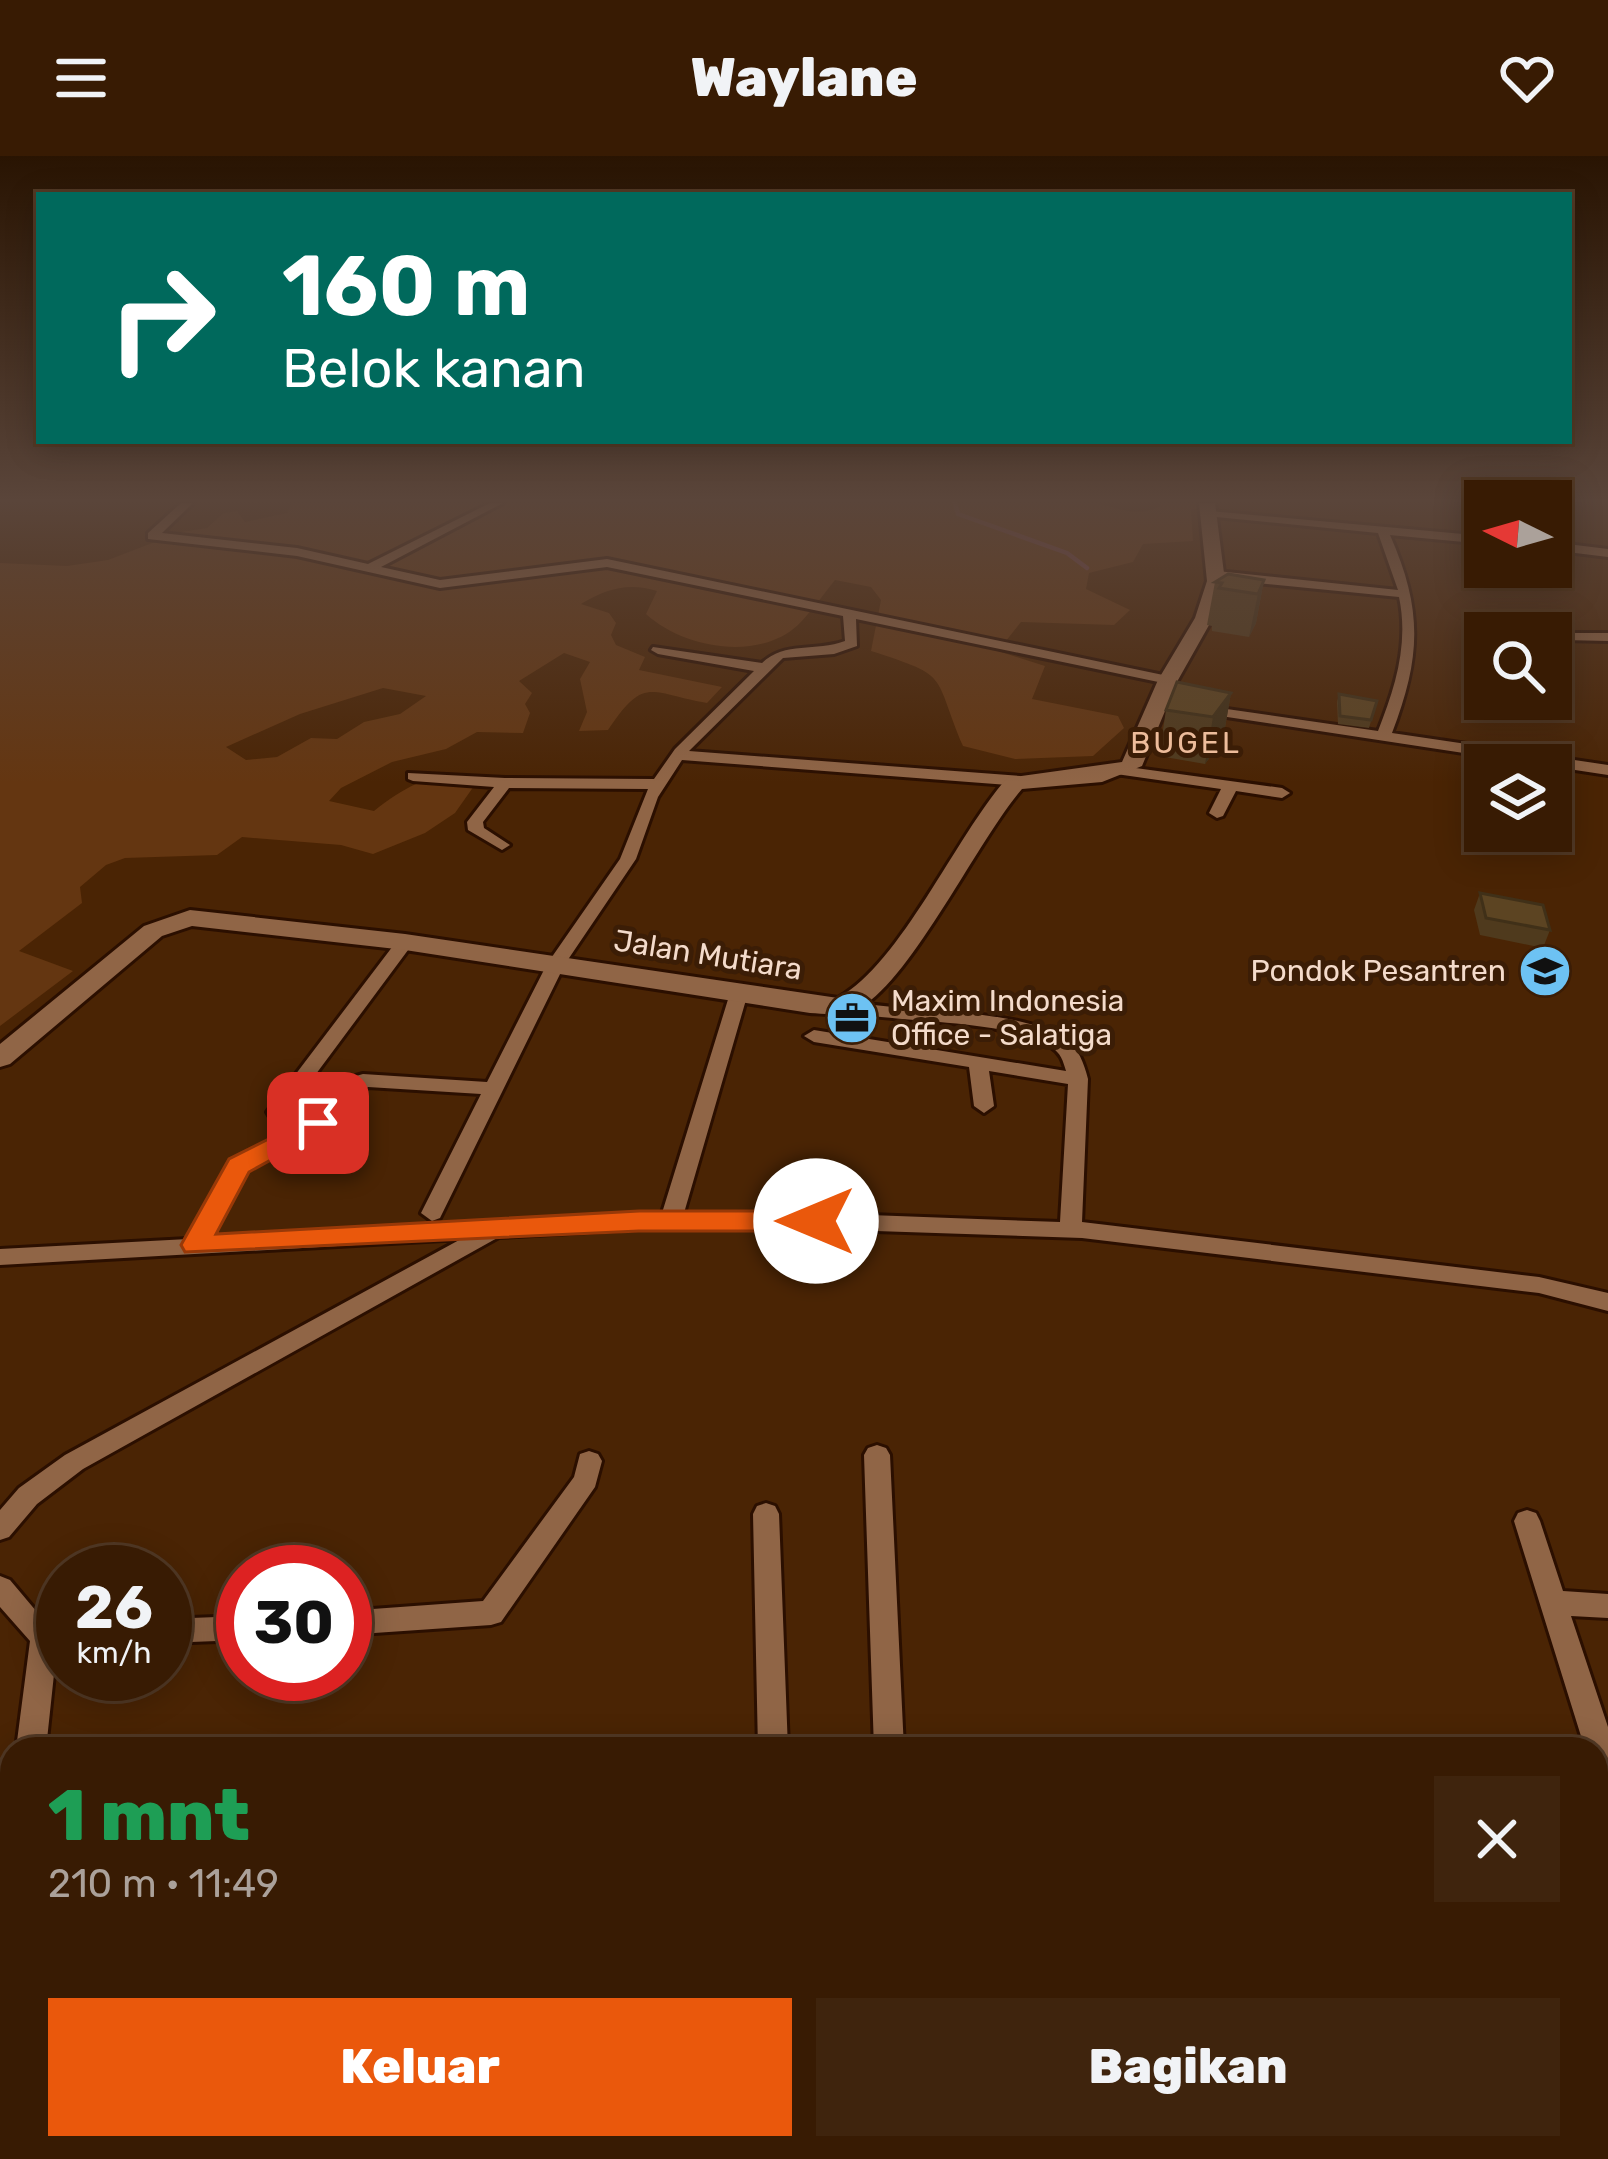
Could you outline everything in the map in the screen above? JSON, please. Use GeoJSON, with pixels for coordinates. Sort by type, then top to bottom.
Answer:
{"type":"FeatureCollection","features":[{"type":"Feature","properties":{"kind":"street"},"geometry":{"type":"LineString","coordinates":[[760,596],[1163,692],[1383,737],[1608,770]]}},
{"type":"Feature","properties":{"kind":"street"},"geometry":{"type":"LineString","coordinates":[[1121,771],[1131,766],[1163,692],[1204,619],[1210,596]]}},
{"type":"Feature","properties":{"kind":"street"},"geometry":{"type":"LineString","coordinates":[[1383,737],[1413,645],[1404,596]]}},
{"type":"Feature","properties":{"kind":"street"},"geometry":{"type":"LineString","coordinates":[[432,1213],[556,964],[628,859],[658,784],[678,755],[787,650],[846,648],[854,638],[849,616]]}},
{"type":"Feature","properties":{"kind":"street"},"geometry":{"type":"LineString","coordinates":[[1572,637],[1608,637]]}},
{"type":"Feature","properties":{"kind":"street"},"geometry":{"type":"LineString","coordinates":[[658,650],[764,668]]}},
{"type":"Feature","properties":{"kind":"street"},"geometry":{"type":"LineString","coordinates":[[678,755],[1020,781],[1121,771],[1282,793]]}},
{"type":"Feature","properties":{"kind":"street"},"geometry":{"type":"LineString","coordinates":[[413,776],[505,783],[658,784]]}},
{"type":"Feature","properties":{"kind":"street"},"geometry":{"type":"LineString","coordinates":[[856,1009],[914,931],[987,815],[1020,781]]}},
{"type":"Feature","properties":{"kind":"street"},"geometry":{"type":"LineString","coordinates":[[502,845],[476,830],[476,822],[505,783]]}},
{"type":"Feature","properties":{"kind":"street"},"geometry":{"type":"LineString","coordinates":[[1217,813],[1231,786]]}},
{"type":"Feature","properties":{"kind":"street","name":"Jalan Mutiara"},"geometry":{"type":"LineString","coordinates":[[0,1058],[153,932],[173,922],[260,922],[856,1009]]}},
{"type":"Feature","properties":{"kind":"street"},"geometry":{"type":"LineString","coordinates":[[318,1123],[277,1112],[405,942]]}},
{"type":"Feature","properties":{"kind":"street"},"geometry":{"type":"LineString","coordinates":[[671,1221],[739,993]]}},
{"type":"Feature","properties":{"kind":"street"},"geometry":{"type":"LineString","coordinates":[[856,1009],[870,1045]]}},
{"type":"Feature","properties":{"kind":"street"},"geometry":{"type":"LineString","coordinates":[[856,1009],[1025,1030],[1057,1042],[1074,1058],[1078,1079],[1071,1229]]}},
{"type":"Feature","properties":{"kind":"street"},"geometry":{"type":"LineString","coordinates":[[814,1036],[1078,1079]]}},
{"type":"Feature","properties":{"kind":"street"},"geometry":{"type":"LineString","coordinates":[[978,1063],[984,1106]]}},
{"type":"Feature","properties":{"kind":"street"},"geometry":{"type":"LineString","coordinates":[[195,1245],[239,1166],[318,1123],[365,1079],[494,1089]]}},
{"type":"Feature","properties":{"kind":"street"},"geometry":{"type":"LineString","coordinates":[[0,1257],[671,1221],[1071,1229],[1539,1285],[1608,1302]]}},
{"type":"Feature","properties":{"kind":"street"},"geometry":{"type":"LineString","coordinates":[[0,1529],[28,1496],[74,1462],[495,1229]]}},
{"type":"Feature","properties":{"kind":"street"},"geometry":{"type":"LineString","coordinates":[[877,1456],[889,1737]]}},
{"type":"Feature","properties":{"kind":"street"},"geometry":{"type":"LineString","coordinates":[[372,1621],[491,1613],[586,1480],[589,1461]]}},
{"type":"Feature","properties":{"kind":"street"},"geometry":{"type":"LineString","coordinates":[[766,1514],[773,1737]]}},
{"type":"Feature","properties":{"kind":"street"},"geometry":{"type":"LineString","coordinates":[[1527,1521],[1597,1737]]}},
{"type":"Feature","properties":{"kind":"street"},"geometry":{"type":"LineString","coordinates":[[0,1588],[36,1621]]}},
{"type":"Feature","properties":{"kind":"street"},"geometry":{"type":"LineString","coordinates":[[1556,1603],[1608,1606]]}},
{"type":"Feature","properties":{"kind":"street"},"geometry":{"type":"LineString","coordinates":[[33,1737],[40,1701]]}},
{"type":"Feature","properties":{"kind":"shaded area"},"geometry":{"type":"Polygon","coordinates":[[[0,596],[595,596],[581,604],[609,613],[616,623],[611,635],[616,645],[645,657],[639,670],[722,687],[707,703],[660,693],[640,695],[608,730],[579,731],[587,712],[580,679],[590,662],[564,653],[519,681],[532,693],[525,704],[530,713],[523,733],[477,732],[446,749],[392,762],[341,788],[329,801],[374,811],[416,784],[465,773],[474,786],[455,813],[425,833],[373,854],[341,845],[242,837],[217,855],[125,858],[106,865],[80,887],[82,903],[19,951],[73,971],[0,1026],[0,596]],[[383,688],[300,714],[226,747],[246,760],[277,757],[311,738],[337,739],[364,722],[400,714],[426,696],[383,688]]]}},
{"type":"Feature","properties":{"kind":"shaded area"},"geometry":{"type":"Polygon","coordinates":[[[654,596],[821,596],[782,637],[742,647],[700,642],[646,614],[654,596]]]}},
{"type":"Feature","properties":{"kind":"shaded area"},"geometry":{"type":"Polygon","coordinates":[[[878,596],[1102,596],[1130,610],[1114,625],[1021,622],[998,651],[1045,666],[1032,699],[1118,716],[1124,728],[1093,756],[1015,759],[963,746],[936,681],[915,667],[871,651],[878,596]]]}},
{"type":"Feature","properties":{"kind":"building"},"geometry":{"type":"Polygon","coordinates":[[[1177,682],[1231,693],[1213,717],[1166,710],[1177,682]]]}},
{"type":"Feature","properties":{"kind":"building"},"geometry":{"type":"Polygon","coordinates":[[[1339,694],[1377,701],[1371,720],[1340,716],[1339,694]]]}},
{"type":"Feature","properties":{"kind":"building"},"geometry":{"type":"Polygon","coordinates":[[[1480,893],[1543,905],[1550,930],[1486,918],[1480,893]]]}},
{"type":"Feature","properties":{"kind":"place","name":"Pondok Pesantren"},"geometry":{"type":"Point","coordinates":[1545,971]}},
{"type":"Feature","properties":{"kind":"place","name":"Maxim Indonesia Office - Salatiga"},"geometry":{"type":"Point","coordinates":[852,1018]}},
{"type":"Feature","properties":{"kind":"district","name":"BUGEL"},"geometry":{"type":"Point","coordinates":[1186,743]}},
{"type":"Feature","properties":{"kind":"route"},"geometry":{"type":"LineString","coordinates":[[318,1123],[239,1166],[195,1245],[639,1221],[816,1221]]}}]}
